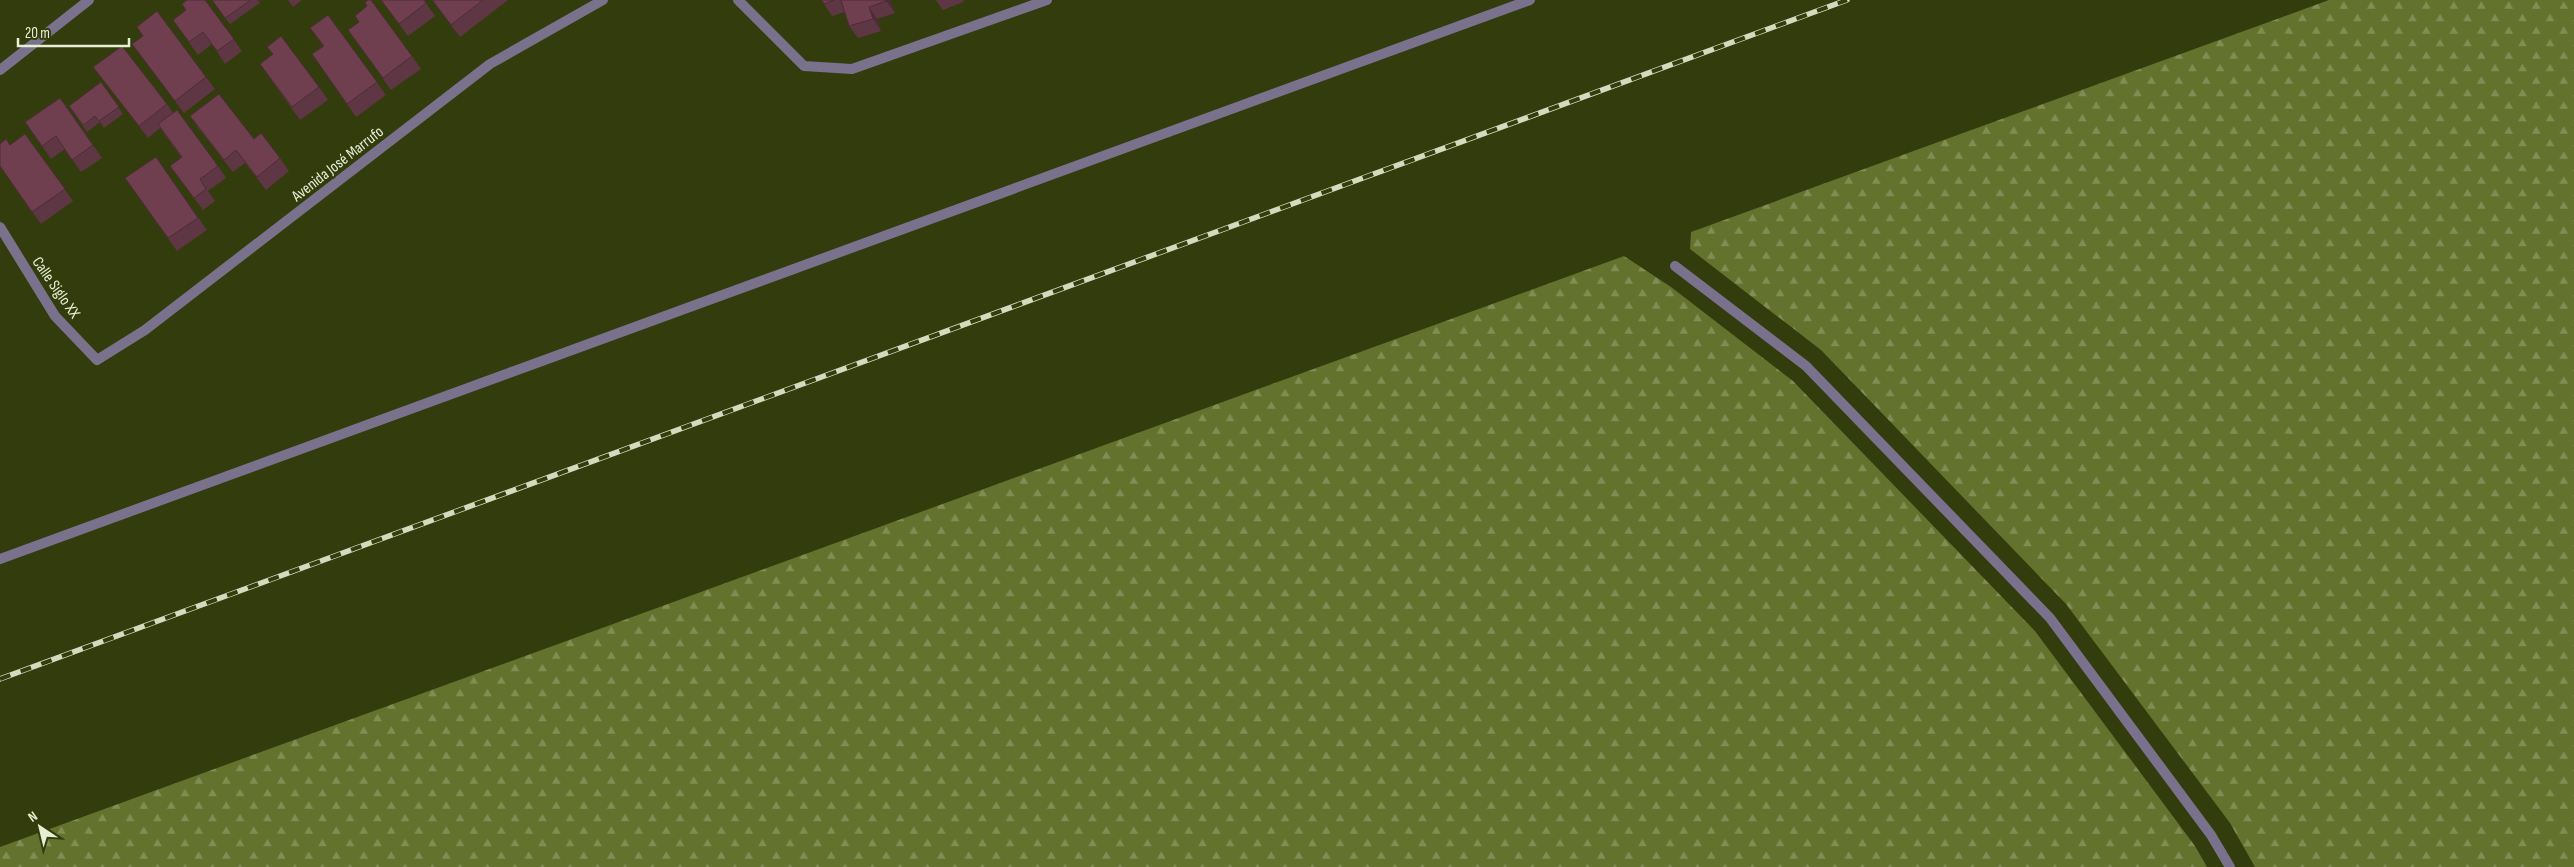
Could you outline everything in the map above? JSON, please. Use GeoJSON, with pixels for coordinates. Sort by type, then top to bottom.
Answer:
{"type":"FeatureCollection","features":[{"type":"Feature","properties":{"kind":"street"},"geometry":{"type":"LineString","coordinates":[[0,70],[89,0]]}},
{"type":"Feature","properties":{"kind":"street","name":"Avenida José Marrufo"},"geometry":{"type":"LineString","coordinates":[[97,360],[144,330],[490,64],[603,0]]}},
{"type":"Feature","properties":{"kind":"street"},"geometry":{"type":"LineString","coordinates":[[738,0],[804,66],[852,69],[1047,0]]}},
{"type":"Feature","properties":{"kind":"street"},"geometry":{"type":"LineString","coordinates":[[0,559],[1530,0]]}},
{"type":"Feature","properties":{"kind":"street","name":"Calle Siglo XX"},"geometry":{"type":"LineString","coordinates":[[0,227],[55,316],[97,360]]}},
{"type":"Feature","properties":{"kind":"street"},"geometry":{"type":"LineString","coordinates":[[1675,266],[1806,366],[2050,618],[2211,835],[2230,867]]}},
{"type":"Feature","properties":{"kind":"green space"},"geometry":{"type":"Polygon","coordinates":[[[2329,0],[2574,0],[2574,867],[2255,867],[2230,823],[2066,604],[1821,350],[1690,249],[1691,232],[2329,0]]]}},
{"type":"Feature","properties":{"kind":"green space"},"geometry":{"type":"Polygon","coordinates":[[[1624,256],[1671,287],[1793,381],[2035,631],[2195,846],[2207,867],[0,867],[0,847],[1624,256]]]}},
{"type":"Feature","properties":{"kind":"building"},"geometry":{"type":"Polygon","coordinates":[[[187,0],[205,0],[234,39],[217,51],[203,32],[189,42],[173,20],[186,10],[182,4],[187,0]]]}},
{"type":"Feature","properties":{"kind":"building"},"geometry":{"type":"Polygon","coordinates":[[[212,0],[251,0],[225,18],[212,0]]]}},
{"type":"Feature","properties":{"kind":"building"},"geometry":{"type":"Polygon","coordinates":[[[371,0],[412,56],[383,78],[348,30],[359,22],[355,16],[367,6],[365,2],[371,0]]]}},
{"type":"Feature","properties":{"kind":"building"},"geometry":{"type":"Polygon","coordinates":[[[381,0],[424,0],[426,3],[399,24],[381,0]]]}},
{"type":"Feature","properties":{"kind":"building"},"geometry":{"type":"Polygon","coordinates":[[[434,0],[483,0],[451,25],[434,0]]]}},
{"type":"Feature","properties":{"kind":"building"},"geometry":{"type":"Polygon","coordinates":[[[822,0],[834,0],[824,4],[822,0]]]}},
{"type":"Feature","properties":{"kind":"building"},"geometry":{"type":"Polygon","coordinates":[[[841,0],[886,1],[869,7],[873,19],[849,26],[841,0]]]}},
{"type":"Feature","properties":{"kind":"building"},"geometry":{"type":"Polygon","coordinates":[[[157,11],[206,77],[175,101],[132,44],[143,36],[137,27],[157,11]]]}},
{"type":"Feature","properties":{"kind":"building"},"geometry":{"type":"Polygon","coordinates":[[[328,15],[377,82],[347,104],[312,54],[324,46],[310,28],[328,15]]]}},
{"type":"Feature","properties":{"kind":"building"},"geometry":{"type":"Polygon","coordinates":[[[281,36],[319,87],[292,107],[260,64],[273,54],[267,47],[281,36]]]}},
{"type":"Feature","properties":{"kind":"building"},"geometry":{"type":"Polygon","coordinates":[[[122,46],[167,104],[139,126],[93,67],[122,46]]]}},
{"type":"Feature","properties":{"kind":"building"},"geometry":{"type":"Polygon","coordinates":[[[101,82],[119,107],[99,121],[95,116],[83,125],[69,106],[101,82]]]}},
{"type":"Feature","properties":{"kind":"building"},"geometry":{"type":"Polygon","coordinates":[[[219,94],[254,139],[261,133],[280,158],[257,177],[236,150],[224,160],[190,116],[219,94]]]}},
{"type":"Feature","properties":{"kind":"building"},"geometry":{"type":"Polygon","coordinates":[[[60,98],[93,145],[72,160],[56,136],[42,146],[25,122],[60,98]]]}},
{"type":"Feature","properties":{"kind":"building"},"geometry":{"type":"Polygon","coordinates":[[[177,110],[218,166],[200,179],[206,189],[194,198],[170,166],[182,157],[158,124],[177,110]]]}},
{"type":"Feature","properties":{"kind":"building"},"geometry":{"type":"Polygon","coordinates":[[[25,134],[65,189],[32,212],[0,166],[0,144],[6,139],[10,145],[25,134]]]}},
{"type":"Feature","properties":{"kind":"building"},"geometry":{"type":"Polygon","coordinates":[[[156,157],[198,218],[168,238],[125,178],[156,157]]]}},
{"type":"Feature","properties":{"kind":"railway"},"geometry":{"type":"LineString","coordinates":[[0,679],[1847,0]]}}]}
